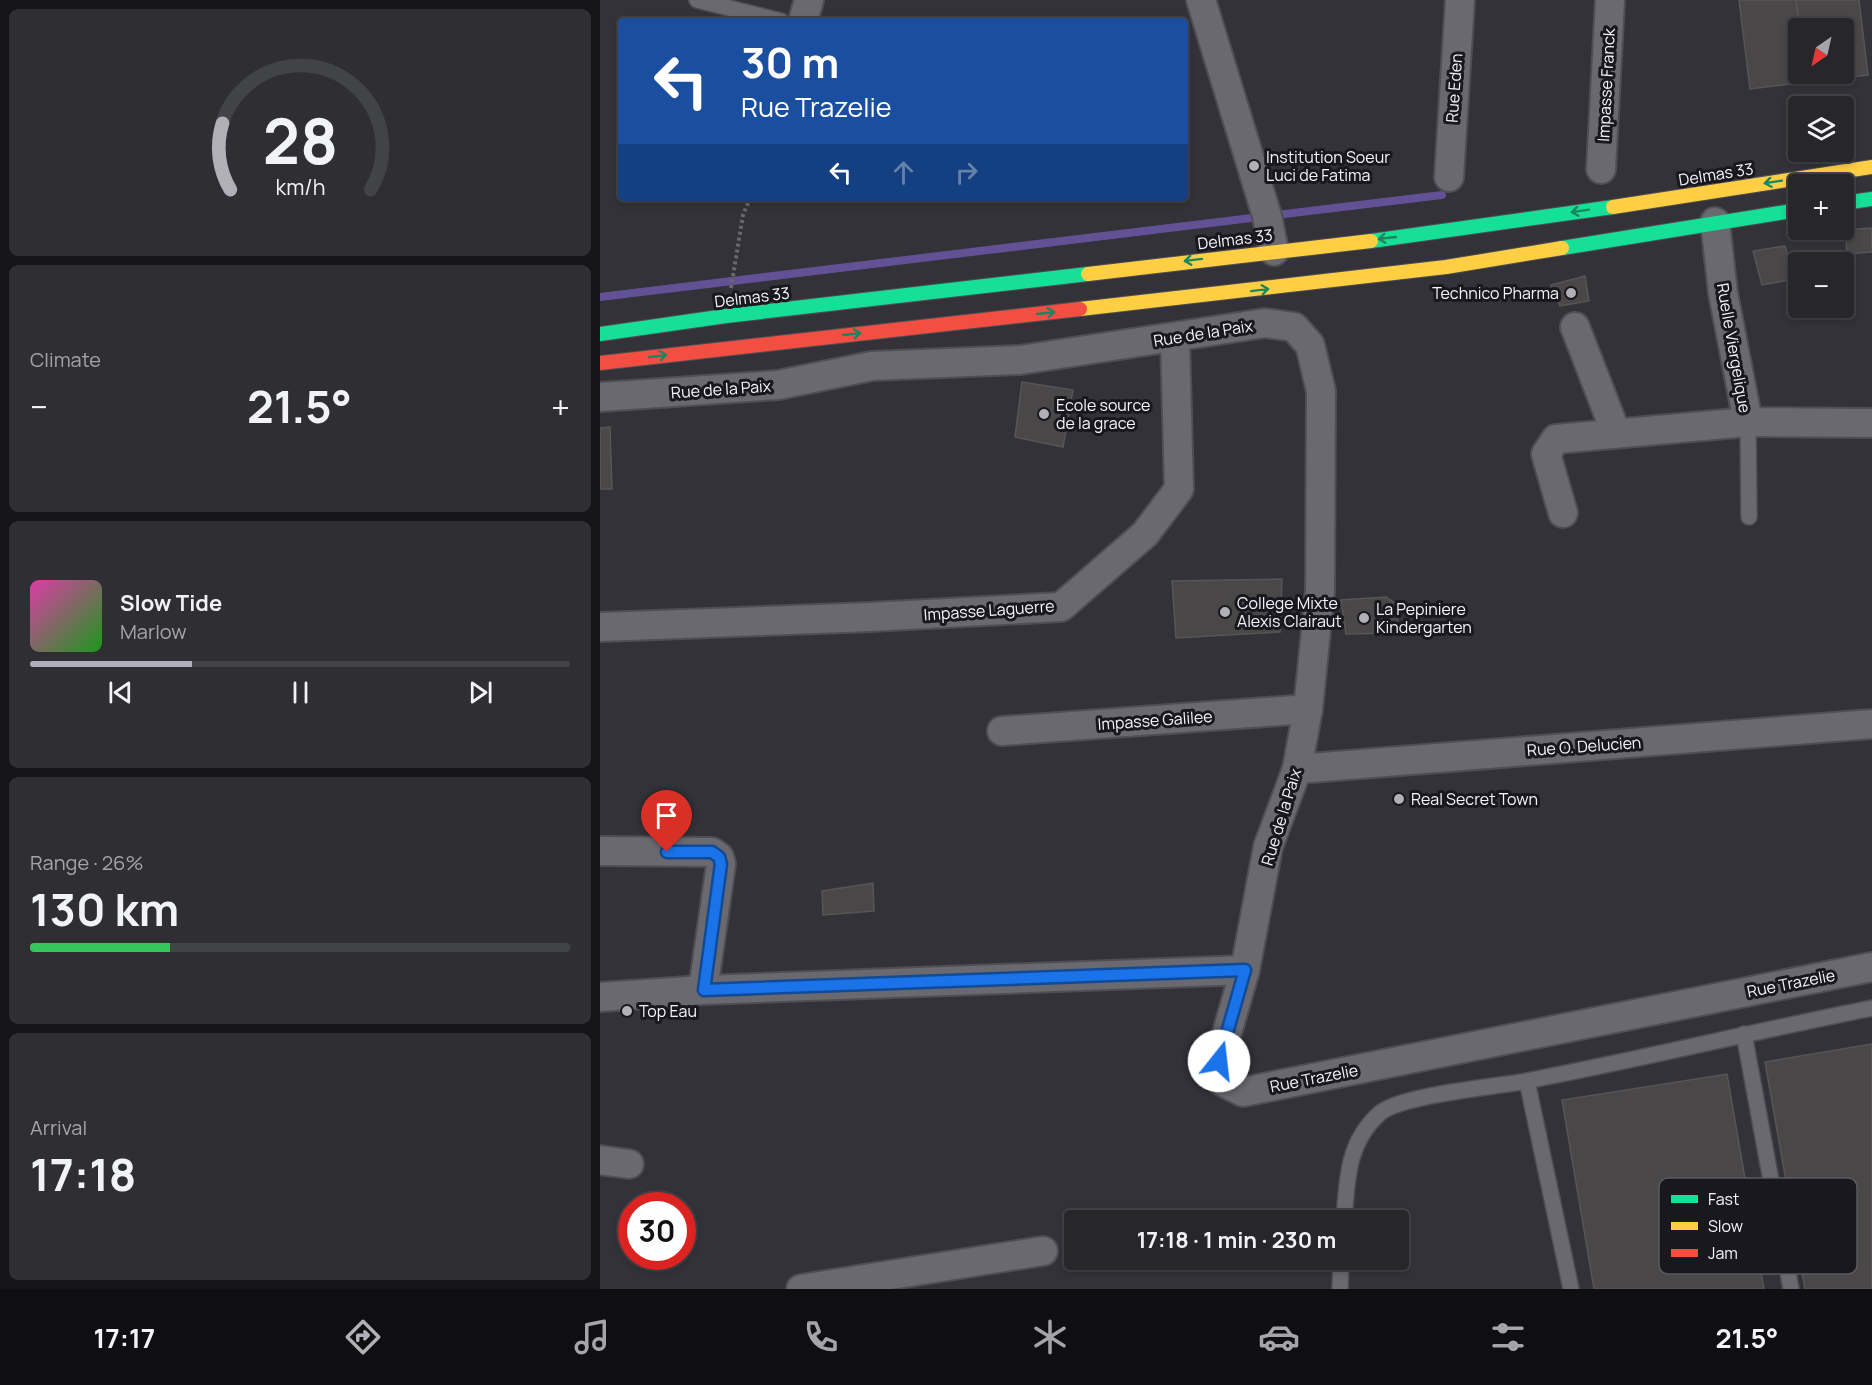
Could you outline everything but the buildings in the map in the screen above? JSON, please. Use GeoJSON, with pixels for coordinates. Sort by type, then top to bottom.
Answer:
{"type":"FeatureCollection","features":[{"type":"Feature","properties":{"kind":"main road","name":"Delmas 33"},"geometry":{"type":"LineString","coordinates":[[600,334],[726,316],[1447,231],[1872,167]]}},
{"type":"Feature","properties":{"kind":"main road"},"geometry":{"type":"LineString","coordinates":[[1854,202],[1872,199]]}},
{"type":"Feature","properties":{"kind":"main road"},"geometry":{"type":"LineString","coordinates":[[600,363],[1446,267],[1788,211]]}},
{"type":"Feature","properties":{"kind":"street"},"geometry":{"type":"LineString","coordinates":[[804,18],[809,0]]}},
{"type":"Feature","properties":{"kind":"street"},"geometry":{"type":"LineString","coordinates":[[1201,0],[1267,216],[1274,250]]}},
{"type":"Feature","properties":{"kind":"street","name":"Rue Eden"},"geometry":{"type":"LineString","coordinates":[[1449,177],[1460,0]]}},
{"type":"Feature","properties":{"kind":"street","name":"Impasse Franck"},"geometry":{"type":"LineString","coordinates":[[1601,170],[1610,0]]}},
{"type":"Feature","properties":{"kind":"street","name":"Ruelle Viergelique"},"geometry":{"type":"LineString","coordinates":[[1715,222],[1723,292],[1748,422],[1872,423]]}},
{"type":"Feature","properties":{"kind":"street","name":"Rue de la Paix"},"geometry":{"type":"LineString","coordinates":[[600,397],[778,385],[872,366],[1020,360],[1265,323],[1294,327],[1310,345],[1321,391],[1320,591],[1308,709],[1297,769],[1268,847],[1245,970]]}},
{"type":"Feature","properties":{"kind":"street"},"geometry":{"type":"LineString","coordinates":[[1575,327],[1616,433]]}},
{"type":"Feature","properties":{"kind":"street","name":"Impasse Laguerre"},"geometry":{"type":"LineString","coordinates":[[600,627],[870,618],[1060,607],[1145,534],[1179,489],[1175,338]]}},
{"type":"Feature","properties":{"kind":"street"},"geometry":{"type":"LineString","coordinates":[[1563,513],[1546,454],[1550,444],[1556,439],[1748,422]]}},
{"type":"Feature","properties":{"kind":"street","name":"Impasse Galilee"},"geometry":{"type":"LineString","coordinates":[[1002,731],[1308,709]]}},
{"type":"Feature","properties":{"kind":"street","name":"Rue O. Delucien"},"geometry":{"type":"LineString","coordinates":[[1297,769],[1872,724]]}},
{"type":"Feature","properties":{"kind":"street"},"geometry":{"type":"LineString","coordinates":[[600,851],[712,852],[719,857],[721,864],[704,990]]}},
{"type":"Feature","properties":{"kind":"street","name":"Rue Trazelie"},"geometry":{"type":"LineString","coordinates":[[1245,970],[1219,1061],[1223,1082],[1243,1092],[1872,967]]}},
{"type":"Feature","properties":{"kind":"street"},"geometry":{"type":"LineString","coordinates":[[600,997],[704,990],[1245,970]]}},
{"type":"Feature","properties":{"kind":"street"},"geometry":{"type":"LineString","coordinates":[[600,1160],[630,1164]]}},
{"type":"Feature","properties":{"kind":"street"},"geometry":{"type":"LineString","coordinates":[[801,1289],[929,1279],[1042,1251]]}},
{"type":"Feature","properties":{"kind":"lane"},"geometry":{"type":"LineString","coordinates":[[697,0],[768,18]]}},
{"type":"Feature","properties":{"kind":"lane"},"geometry":{"type":"LineString","coordinates":[[1748,422],[1749,517]]}},
{"type":"Feature","properties":{"kind":"lane"},"geometry":{"type":"LineString","coordinates":[[1345,1210],[1348,1165],[1360,1137],[1382,1112],[1408,1102],[1527,1081],[1872,1008]]}},
{"type":"Feature","properties":{"kind":"lane"},"geometry":{"type":"LineString","coordinates":[[1744,1034],[1771,1178]]}},
{"type":"Feature","properties":{"kind":"lane"},"geometry":{"type":"LineString","coordinates":[[1527,1081],[1571,1289]]}},
{"type":"Feature","properties":{"kind":"lane"},"geometry":{"type":"LineString","coordinates":[[1340,1289],[1341,1270]]}},
{"type":"Feature","properties":{"kind":"lane"},"geometry":{"type":"LineString","coordinates":[[1788,1274],[1791,1289]]}},
{"type":"Feature","properties":{"kind":"path"},"geometry":{"type":"LineString","coordinates":[[726,316],[743,215],[749,201]]}},
{"type":"Feature","properties":{"kind":"waterway"},"geometry":{"type":"LineString","coordinates":[[600,297],[1442,195]]}},
{"type":"Feature","properties":{"kind":"traffic: fast"},"geometry":{"type":"LineString","coordinates":[[1854,202],[1872,199]]}},
{"type":"Feature","properties":{"kind":"traffic: fast"},"geometry":{"type":"LineString","coordinates":[[1371,241],[1613,207]]}},
{"type":"Feature","properties":{"kind":"traffic: fast"},"geometry":{"type":"LineString","coordinates":[[1562,248],[1788,212]]}},
{"type":"Feature","properties":{"kind":"traffic: fast"},"geometry":{"type":"LineString","coordinates":[[600,334],[726,316],[1088,274]]}},
{"type":"Feature","properties":{"kind":"traffic: slow"},"geometry":{"type":"LineString","coordinates":[[1613,207],[1872,167]]}},
{"type":"Feature","properties":{"kind":"traffic: slow"},"geometry":{"type":"LineString","coordinates":[[1088,274],[1371,241]]}},
{"type":"Feature","properties":{"kind":"traffic: slow"},"geometry":{"type":"LineString","coordinates":[[1080,309],[1446,267],[1562,248]]}},
{"type":"Feature","properties":{"kind":"traffic: jam"},"geometry":{"type":"LineString","coordinates":[[600,363],[1080,309]]}},
{"type":"Feature","properties":{"kind":"place","name":"Institution Soeur Luci de Fatima"},"geometry":{"type":"Point","coordinates":[1254,166]}},
{"type":"Feature","properties":{"kind":"place","name":"Technico Pharma"},"geometry":{"type":"Point","coordinates":[1571,293]}},
{"type":"Feature","properties":{"kind":"place","name":"Ecole source de la grace"},"geometry":{"type":"Point","coordinates":[1044,414]}},
{"type":"Feature","properties":{"kind":"place","name":"College Mixte Alexis Clairaut"},"geometry":{"type":"Point","coordinates":[1225,612]}},
{"type":"Feature","properties":{"kind":"place","name":"La Pepiniere Kindergarten"},"geometry":{"type":"Point","coordinates":[1364,618]}},
{"type":"Feature","properties":{"kind":"place","name":"Real Secret Town"},"geometry":{"type":"Point","coordinates":[1399,799]}},
{"type":"Feature","properties":{"kind":"place","name":"Top Eau"},"geometry":{"type":"Point","coordinates":[627,1011]}},
{"type":"Feature","properties":{"kind":"route"},"geometry":{"type":"LineString","coordinates":[[667,852],[712,852],[719,857],[721,864],[704,990],[1245,970],[1219,1061]]}}]}
